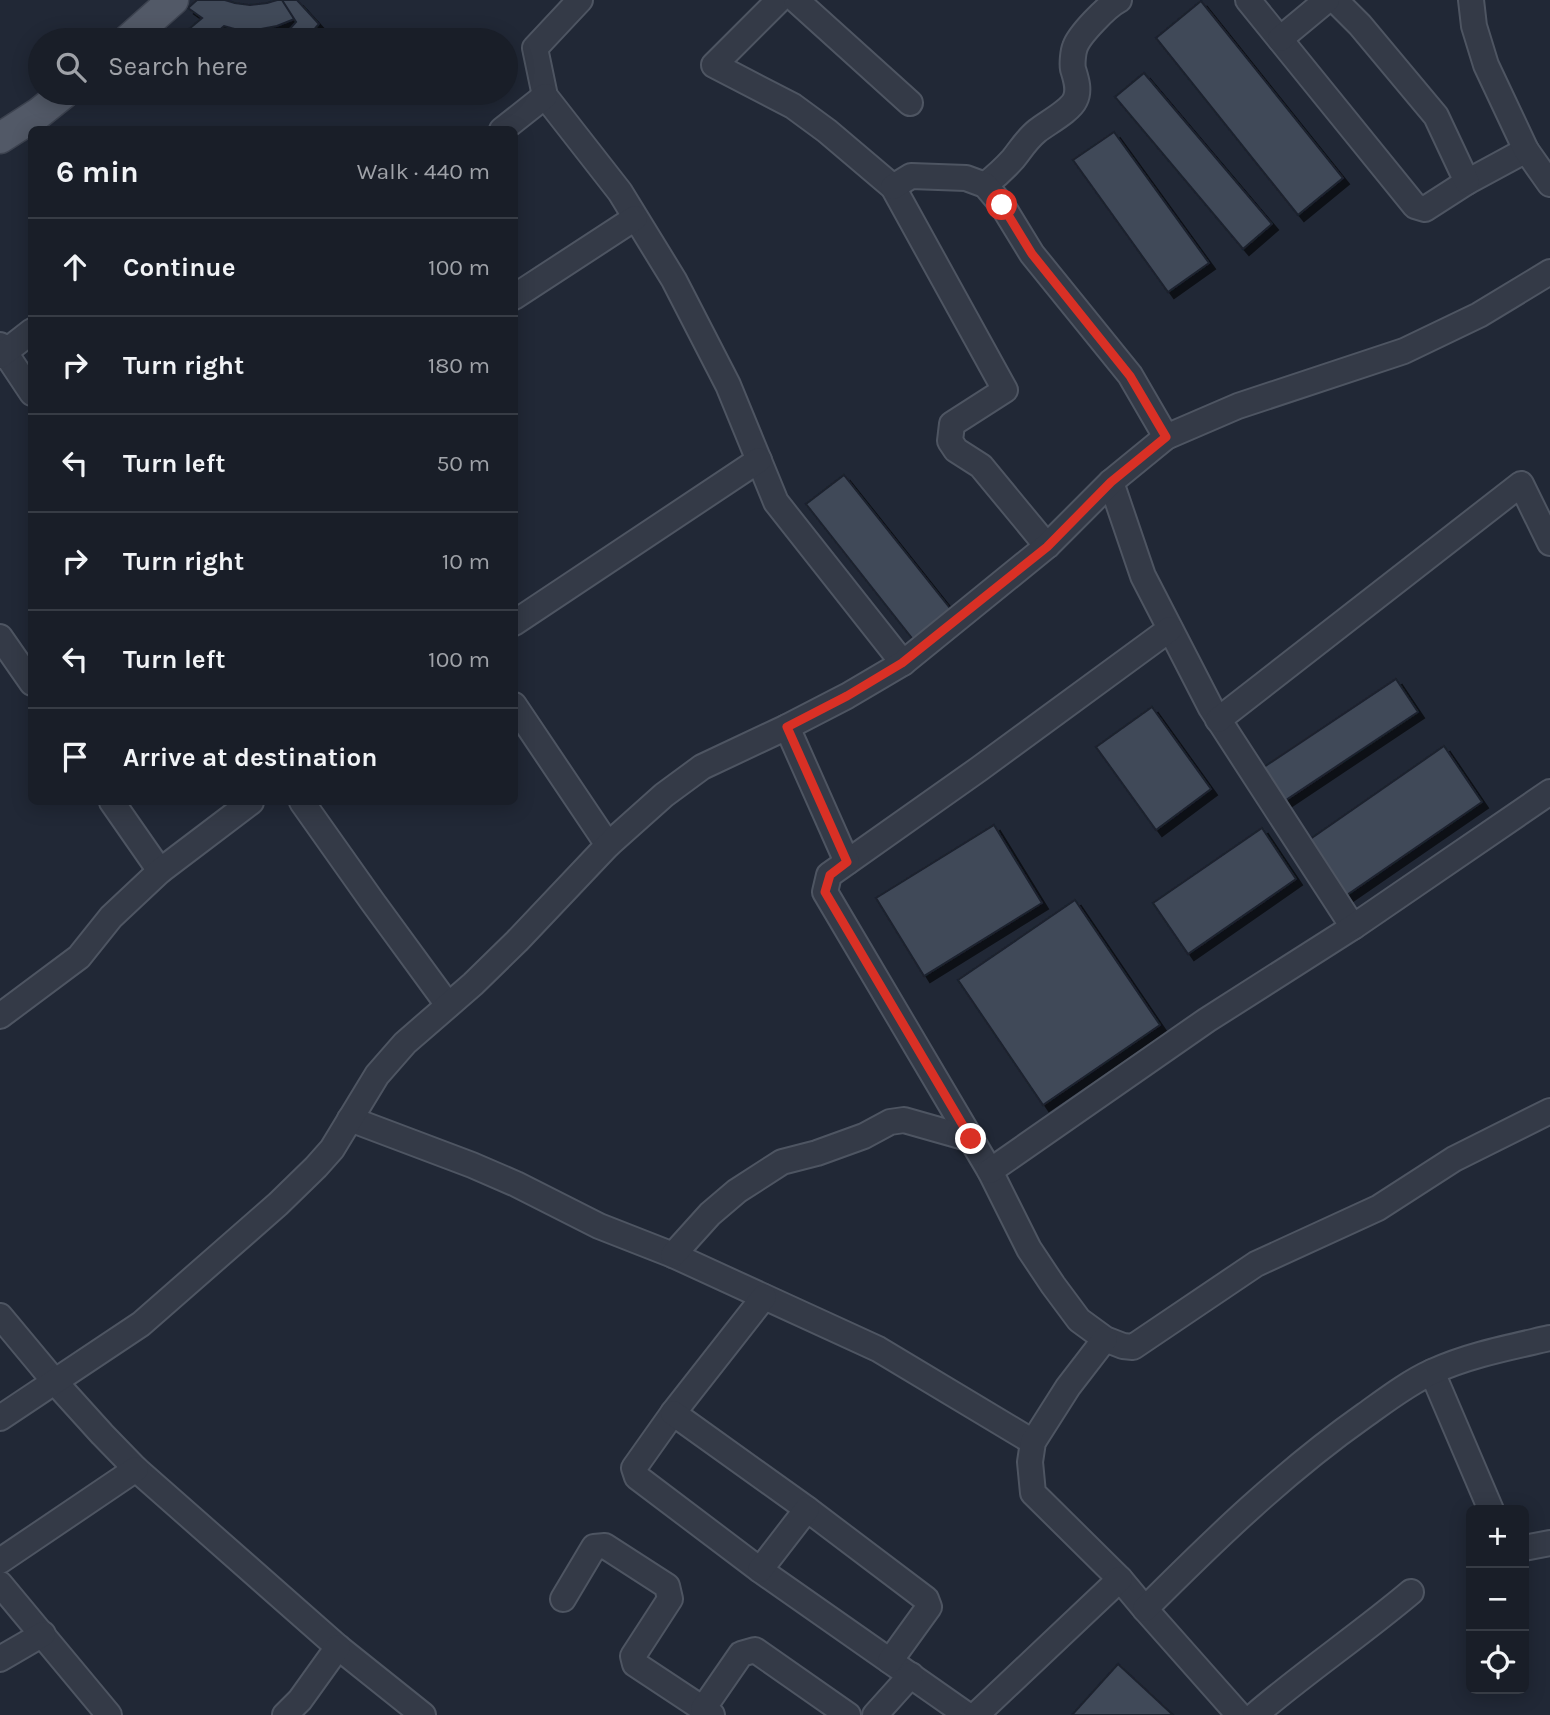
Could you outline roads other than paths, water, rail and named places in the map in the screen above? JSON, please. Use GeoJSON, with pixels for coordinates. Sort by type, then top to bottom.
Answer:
{"type":"FeatureCollection","features":[{"type":"Feature","properties":{"kind":"main road"},"geometry":{"type":"LineString","coordinates":[[142,28],[173,0]]}},
{"type":"Feature","properties":{"kind":"main road"},"geometry":{"type":"LineString","coordinates":[[0,138],[49,105]]}},
{"type":"Feature","properties":{"kind":"street"},"geometry":{"type":"LineString","coordinates":[[580,0],[535,48],[545,96],[620,192],[674,280],[728,385],[776,502],[902,663]]}},
{"type":"Feature","properties":{"kind":"street"},"geometry":{"type":"LineString","coordinates":[[779,0],[714,65],[793,106],[894,187],[1005,390],[952,424],[950,441],[956,450],[981,466],[1047,547]]}},
{"type":"Feature","properties":{"kind":"street"},"geometry":{"type":"LineString","coordinates":[[796,0],[909,103]]}},
{"type":"Feature","properties":{"kind":"street"},"geometry":{"type":"LineString","coordinates":[[985,185],[1015,157],[1021,146],[1035,132],[1074,104],[1078,94],[1073,68],[1075,46],[1091,25],[1119,0]]}},
{"type":"Feature","properties":{"kind":"street"},"geometry":{"type":"LineString","coordinates":[[1248,0],[1415,206],[1425,209],[1467,182],[1526,150]]}},
{"type":"Feature","properties":{"kind":"street"},"geometry":{"type":"LineString","coordinates":[[1280,38],[1327,0]]}},
{"type":"Feature","properties":{"kind":"street"},"geometry":{"type":"LineString","coordinates":[[1335,0],[1360,25],[1436,117],[1467,182]]}},
{"type":"Feature","properties":{"kind":"street"},"geometry":{"type":"LineString","coordinates":[[1471,0],[1474,26],[1486,65],[1526,150],[1550,184]]}},
{"type":"Feature","properties":{"kind":"street"},"geometry":{"type":"LineString","coordinates":[[507,126],[545,96]]}},
{"type":"Feature","properties":{"kind":"street"},"geometry":{"type":"LineString","coordinates":[[894,187],[911,176],[966,178],[985,185],[1002,205],[1032,254],[1130,376],[1166,437]]}},
{"type":"Feature","properties":{"kind":"street"},"geometry":{"type":"LineString","coordinates":[[518,294],[635,218]]}},
{"type":"Feature","properties":{"kind":"street"},"geometry":{"type":"LineString","coordinates":[[0,1418],[141,1324],[228,1249],[316,1167],[332,1149],[377,1075],[405,1043],[473,984],[608,845],[664,795],[702,767],[847,696],[902,663],[1047,547],[1111,482],[1166,437],[1238,406],[1404,351],[1479,315],[1550,272]]}},
{"type":"Feature","properties":{"kind":"street"},"geometry":{"type":"LineString","coordinates":[[28,334],[1,351],[28,388]]}},
{"type":"Feature","properties":{"kind":"street"},"geometry":{"type":"LineString","coordinates":[[518,620],[759,460]]}},
{"type":"Feature","properties":{"kind":"street"},"geometry":{"type":"LineString","coordinates":[[1111,482],[1143,576],[1218,720],[1353,927]]}},
{"type":"Feature","properties":{"kind":"street"},"geometry":{"type":"LineString","coordinates":[[1218,720],[1521,484],[1550,543]]}},
{"type":"Feature","properties":{"kind":"street"},"geometry":{"type":"LineString","coordinates":[[1170,629],[847,862],[830,875],[825,892],[990,1171],[1029,1249],[1079,1320],[1105,1339],[1133,1347],[1256,1264],[1378,1208],[1454,1159],[1550,1111]]}},
{"type":"Feature","properties":{"kind":"street"},"geometry":{"type":"LineString","coordinates":[[0,637],[28,677]]}},
{"type":"Feature","properties":{"kind":"street"},"geometry":{"type":"LineString","coordinates":[[518,711],[608,845]]}},
{"type":"Feature","properties":{"kind":"street"},"geometry":{"type":"LineString","coordinates":[[787,727],[847,862]]}},
{"type":"Feature","properties":{"kind":"street"},"geometry":{"type":"LineString","coordinates":[[990,1171],[1207,1020],[1353,927],[1550,792]]}},
{"type":"Feature","properties":{"kind":"street"},"geometry":{"type":"LineString","coordinates":[[114,805],[160,871]]}},
{"type":"Feature","properties":{"kind":"street"},"geometry":{"type":"LineString","coordinates":[[0,1016],[79,957],[111,917],[160,871],[247,805]]}},
{"type":"Feature","properties":{"kind":"street"},"geometry":{"type":"LineString","coordinates":[[304,805],[448,1005]]}},
{"type":"Feature","properties":{"kind":"street"},"geometry":{"type":"LineString","coordinates":[[350,1119],[516,1184],[599,1226],[673,1255],[878,1349],[1033,1442]]}},
{"type":"Feature","properties":{"kind":"street"},"geometry":{"type":"LineString","coordinates":[[673,1255],[710,1214],[737,1191],[782,1162],[817,1153],[864,1136],[890,1122],[904,1120],[971,1139]]}},
{"type":"Feature","properties":{"kind":"street"},"geometry":{"type":"LineString","coordinates":[[764,1297],[673,1413],[634,1468],[636,1478],[760,1570],[967,1715]]}},
{"type":"Feature","properties":{"kind":"street"},"geometry":{"type":"LineString","coordinates":[[0,1316],[55,1382],[136,1469],[338,1647],[423,1715]]}},
{"type":"Feature","properties":{"kind":"street"},"geometry":{"type":"LineString","coordinates":[[1145,1609],[1220,1534],[1321,1446],[1404,1387],[1432,1372],[1493,1351],[1550,1338]]}},
{"type":"Feature","properties":{"kind":"street"},"geometry":{"type":"LineString","coordinates":[[1105,1339],[1068,1387],[1033,1442],[1030,1462],[1033,1493],[1120,1579],[1239,1715]]}},
{"type":"Feature","properties":{"kind":"street"},"geometry":{"type":"LineString","coordinates":[[1432,1372],[1490,1505]]}},
{"type":"Feature","properties":{"kind":"street"},"geometry":{"type":"LineString","coordinates":[[673,1413],[807,1508],[926,1599],[929,1608],[890,1661]]}},
{"type":"Feature","properties":{"kind":"street"},"geometry":{"type":"LineString","coordinates":[[0,1561],[136,1469]]}},
{"type":"Feature","properties":{"kind":"street"},"geometry":{"type":"LineString","coordinates":[[760,1570],[807,1508]]}},
{"type":"Feature","properties":{"kind":"street"},"geometry":{"type":"LineString","coordinates":[[1529,1547],[1550,1543]]}},
{"type":"Feature","properties":{"kind":"street"},"geometry":{"type":"LineString","coordinates":[[563,1600],[594,1547],[605,1546],[667,1586],[670,1599],[633,1656],[635,1664],[708,1712],[741,1654],[755,1650],[848,1715]]}},
{"type":"Feature","properties":{"kind":"street"},"geometry":{"type":"LineString","coordinates":[[976,1715],[1120,1579]]}},
{"type":"Feature","properties":{"kind":"street"},"geometry":{"type":"LineString","coordinates":[[0,1584],[109,1715]]}},
{"type":"Feature","properties":{"kind":"street"},"geometry":{"type":"LineString","coordinates":[[1255,1715],[1293,1682],[1336,1652],[1411,1592]]}},
{"type":"Feature","properties":{"kind":"street"},"geometry":{"type":"LineString","coordinates":[[0,1659],[43,1634]]}},
{"type":"Feature","properties":{"kind":"street"},"geometry":{"type":"LineString","coordinates":[[285,1715],[300,1700],[338,1647]]}},
{"type":"Feature","properties":{"kind":"street"},"geometry":{"type":"LineString","coordinates":[[875,1715],[911,1675]]}}]}
